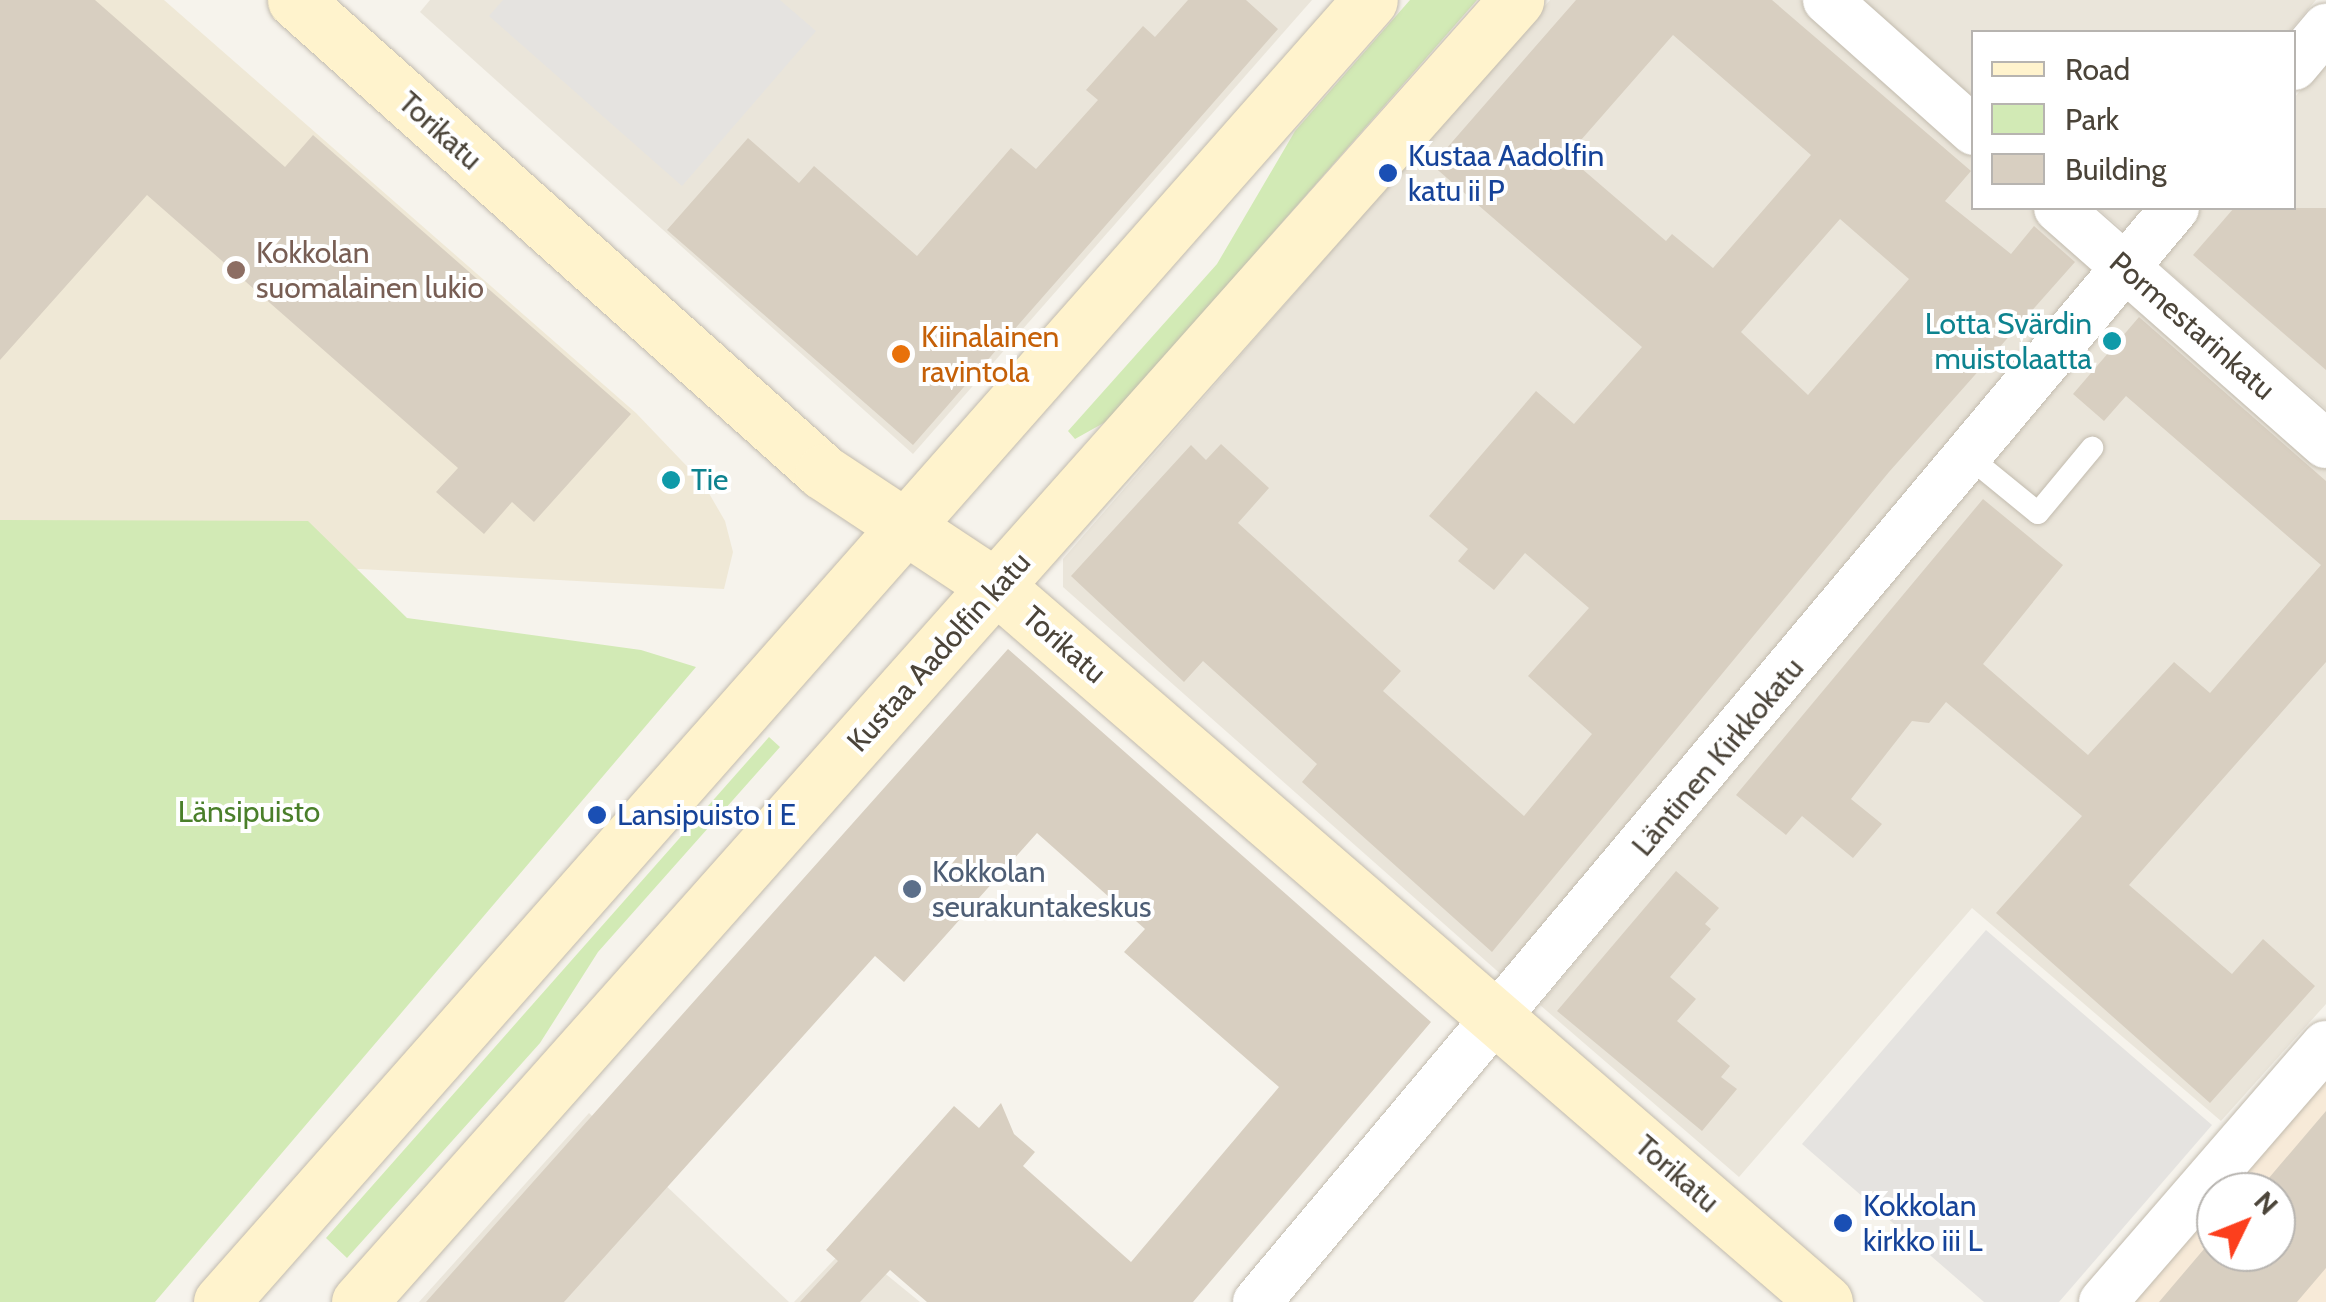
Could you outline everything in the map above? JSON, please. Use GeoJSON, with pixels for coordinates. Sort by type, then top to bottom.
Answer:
{"type":"FeatureCollection","features":[{"type":"Feature","properties":{"kind":"main road"},"geometry":{"type":"LineString","coordinates":[[240,1297],[906,528],[1370,0]]}},
{"type":"Feature","properties":{"kind":"main road","name":"Kustaa Aadolfin katu"},"geometry":{"type":"LineString","coordinates":[[360,1302],[1516,0]]}},
{"type":"Feature","properties":{"kind":"main road","name":"Torikatu"},"geometry":{"type":"LineString","coordinates":[[313,6],[822,472],[997,587],[1825,1302]]}},
{"type":"Feature","properties":{"kind":"street"},"geometry":{"type":"LineString","coordinates":[[1827,0],[1971,129]]}},
{"type":"Feature","properties":{"kind":"street"},"geometry":{"type":"LineString","coordinates":[[2296,64],[2326,28]]}},
{"type":"Feature","properties":{"kind":"street","name":"Pormestarinkatu"},"geometry":{"type":"LineString","coordinates":[[2060,210],[2326,444]]}},
{"type":"Feature","properties":{"kind":"street","name":"Läntinen Kirkkokatu"},"geometry":{"type":"LineString","coordinates":[[1257,1302],[1498,1021],[2173,210]]}},
{"type":"Feature","properties":{"kind":"street"},"geometry":{"type":"LineString","coordinates":[[2103,1302],[2326,1044]]}},
{"type":"Feature","properties":{"kind":"lane"},"geometry":{"type":"LineString","coordinates":[[1968,456],[2038,514],[2092,448]]}},
{"type":"Feature","properties":{"kind":"shaded area","name":"Kokkolan suomalainen lukio"},"geometry":{"type":"Polygon","coordinates":[[[0,0],[164,0],[636,413],[703,483],[725,521],[733,552],[724,589],[360,569],[0,576],[0,0]]]}},
{"type":"Feature","properties":{"kind":"shaded area"},"geometry":{"type":"Polygon","coordinates":[[[430,0],[1312,0],[913,454],[420,12],[430,0]]]}},
{"type":"Feature","properties":{"kind":"shaded area"},"geometry":{"type":"Polygon","coordinates":[[[503,0],[780,0],[816,31],[682,186],[489,16],[503,0]]]}},
{"type":"Feature","properties":{"kind":"shaded area"},"geometry":{"type":"Polygon","coordinates":[[[1550,0],[1801,0],[1971,150],[1971,210],[2038,210],[2102,265],[1504,977],[1063,587],[1063,559],[1550,0]]]}},
{"type":"Feature","properties":{"kind":"shaded area"},"geometry":{"type":"Polygon","coordinates":[[[1863,0],[2316,0],[2291,30],[1971,30],[1971,96],[1863,0]]]}},
{"type":"Feature","properties":{"kind":"shaded area"},"geometry":{"type":"Polygon","coordinates":[[[2326,60],[2326,409],[2155,260],[2198,210],[2296,210],[2296,96],[2326,60]]]}},
{"type":"Feature","properties":{"kind":"shaded area"},"geometry":{"type":"Polygon","coordinates":[[[2099,210],[2141,210],[2124,231],[2099,210]]]}},
{"type":"Feature","properties":{"kind":"shaded area"},"geometry":{"type":"Polygon","coordinates":[[[2130,294],[2326,466],[2326,1004],[2221,1121],[1972,908],[1739,1177],[1540,1005],[2130,294]]]}},
{"type":"Feature","properties":{"kind":"shaded area"},"geometry":{"type":"Polygon","coordinates":[[[1986,930],[2212,1125],[2059,1302],[1984,1302],[1802,1144],[1986,930]]]}},
{"type":"Feature","properties":{"kind":"shaded area"},"geometry":{"type":"Polygon","coordinates":[[[2326,1075],[2326,1302],[2133,1302],[2196,1228],[2196,1272],[2296,1272],[2296,1172],[2244,1172],[2326,1075]]]}},
{"type":"Feature","properties":{"kind":"shaded area"},"geometry":{"type":"Polygon","coordinates":[[[589,1113],[789,1302],[419,1302],[589,1113]]]}},
{"type":"Feature","properties":{"kind":"shaded area"},"geometry":{"type":"Polygon","coordinates":[[[849,1244],[920,1302],[794,1302],[849,1244]]]}},
{"type":"Feature","properties":{"kind":"green space"},"geometry":{"type":"Polygon","coordinates":[[[1410,0],[1477,0],[1109,420],[1075,439],[1068,431],[1217,264],[1295,131],[1410,0]]]}},
{"type":"Feature","properties":{"kind":"green space","name":"Länsipuisto"},"geometry":{"type":"Polygon","coordinates":[[[0,520],[308,521],[407,618],[641,650],[696,667],[155,1302],[0,1302],[0,520]]]}},
{"type":"Feature","properties":{"kind":"green space"},"geometry":{"type":"Polygon","coordinates":[[[769,737],[780,747],[598,952],[540,1043],[347,1258],[326,1238],[769,737]]]}},
{"type":"Feature","properties":{"kind":"building"},"geometry":{"type":"Polygon","coordinates":[[[0,0],[95,0],[285,167],[313,135],[631,414],[534,522],[512,502],[484,534],[436,492],[458,468],[147,195],[0,360],[0,0]]]}},
{"type":"Feature","properties":{"kind":"building"},"geometry":{"type":"Polygon","coordinates":[[[1188,0],[1246,0],[1278,29],[913,445],[667,230],[748,138],[799,183],[814,166],[917,256],[1011,148],[1036,169],[1098,100],[1086,90],[1143,26],[1155,37],[1188,0]]]}},
{"type":"Feature","properties":{"kind":"building"},"geometry":{"type":"Polygon","coordinates":[[[1576,0],[1772,0],[1971,171],[1945,201],[2011,254],[2034,226],[2075,262],[1889,472],[1492,952],[1302,782],[1317,764],[1203,661],[1184,682],[1071,576],[1191,445],[1206,460],[1221,444],[1269,488],[1238,523],[1401,671],[1383,691],[1524,816],[1592,734],[1528,676],[1589,608],[1525,553],[1494,590],[1458,561],[1468,549],[1429,516],[1536,391],[1574,424],[1642,347],[1432,165],[1576,0]],[[1673,35],[1567,156],[1666,241],[1672,234],[1713,268],[1811,155],[1673,35]],[[1840,219],[1741,332],[1808,395],[1909,279],[1840,219]]]}},
{"type":"Feature","properties":{"kind":"building"},"geometry":{"type":"Polygon","coordinates":[[[2326,208],[2326,370],[2193,255],[2232,210],[2326,208]]]}},
{"type":"Feature","properties":{"kind":"building"},"geometry":{"type":"Polygon","coordinates":[[[2139,317],[2326,481],[2326,662],[2129,885],[2232,974],[2263,939],[2315,986],[2210,1103],[1996,913],[2082,816],[1946,702],[1929,723],[1912,721],[1851,799],[1882,824],[1853,858],[1802,816],[1786,835],[1736,795],[1983,499],[2063,565],[1983,664],[2088,755],[2174,662],[2210,693],[2321,565],[2126,396],[2104,421],[2073,394],[2139,317]]]}},
{"type":"Feature","properties":{"kind":"building"},"geometry":{"type":"Polygon","coordinates":[[[1008,649],[1431,1022],[1193,1302],[927,1302],[890,1270],[860,1302],[800,1302],[838,1261],[826,1250],[954,1106],[979,1128],[1001,1103],[1014,1134],[1035,1152],[1023,1166],[1131,1262],[1279,1087],[1124,952],[1145,929],[1037,833],[904,982],[875,956],[564,1302],[426,1302],[1008,649]]]}},
{"type":"Feature","properties":{"kind":"building"},"geometry":{"type":"Polygon","coordinates":[[[1676,871],[1719,908],[1705,924],[1711,929],[1670,977],[1696,999],[1677,1021],[1730,1066],[1721,1077],[1737,1089],[1702,1131],[1557,1011],[1676,871]]]}},
{"type":"Feature","properties":{"kind":"building"},"geometry":{"type":"Polygon","coordinates":[[[2326,1111],[2326,1268],[2297,1302],[2159,1302],[2196,1258],[2196,1272],[2296,1272],[2296,1172],[2274,1172],[2326,1111]]]}},
{"type":"Feature","properties":{"kind":"place","name":"Kustaa Aadolfin katu ii P"},"geometry":{"type":"Point","coordinates":[1388,173]}},
{"type":"Feature","properties":{"kind":"place","name":"Kokkolan suomalainen lukio"},"geometry":{"type":"Point","coordinates":[236,270]}},
{"type":"Feature","properties":{"kind":"place","name":"Lotta Svärdin muistolaatta"},"geometry":{"type":"Point","coordinates":[2112,341]}},
{"type":"Feature","properties":{"kind":"place","name":"Kiinalainen ravintola"},"geometry":{"type":"Point","coordinates":[901,354]}},
{"type":"Feature","properties":{"kind":"place","name":"Tie"},"geometry":{"type":"Point","coordinates":[671,480]}},
{"type":"Feature","properties":{"kind":"place","name":"Lansipuisto i E"},"geometry":{"type":"Point","coordinates":[597,815]}},
{"type":"Feature","properties":{"kind":"place","name":"Kokkolan seurakuntakeskus"},"geometry":{"type":"Point","coordinates":[912,889]}},
{"type":"Feature","properties":{"kind":"place","name":"Kokkolan kirkko iii L"},"geometry":{"type":"Point","coordinates":[1843,1223]}}]}
